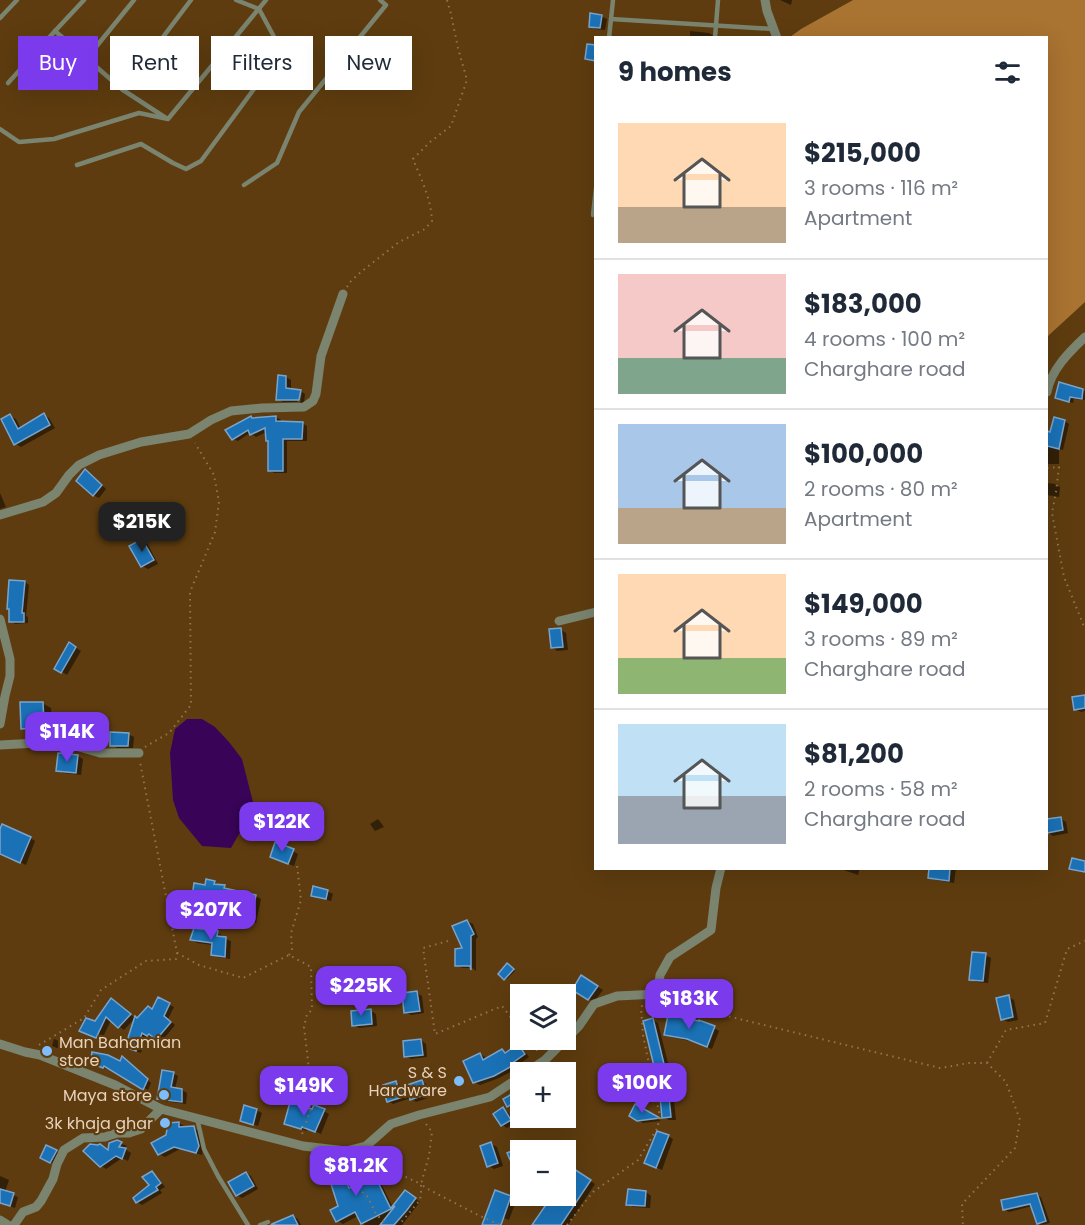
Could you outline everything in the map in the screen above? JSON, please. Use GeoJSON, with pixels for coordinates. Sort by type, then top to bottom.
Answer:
{"type":"FeatureCollection","features":[{"type":"Feature","properties":{"kind":"street"},"geometry":{"type":"LineString","coordinates":[[765,0],[775,34]]}},
{"type":"Feature","properties":{"kind":"street"},"geometry":{"type":"LineString","coordinates":[[0,515],[43,502],[56,494],[69,474],[79,465],[99,455],[141,442],[189,434],[231,411],[304,407],[313,401],[316,394],[321,356],[343,294]]}},
{"type":"Feature","properties":{"kind":"street"},"geometry":{"type":"LineString","coordinates":[[1048,385],[1065,355],[1085,337]]}},
{"type":"Feature","properties":{"kind":"street"},"geometry":{"type":"LineString","coordinates":[[559,621],[594,612]]}},
{"type":"Feature","properties":{"kind":"street"},"geometry":{"type":"LineString","coordinates":[[0,619],[10,659],[10,676],[0,724]]}},
{"type":"Feature","properties":{"kind":"street"},"geometry":{"type":"LineString","coordinates":[[0,745],[56,744],[76,746],[100,753],[139,753]]}},
{"type":"Feature","properties":{"kind":"street"},"geometry":{"type":"LineString","coordinates":[[542,1062],[579,1026],[594,1004],[617,996],[653,994],[670,957],[711,930],[720,870]]}},
{"type":"Feature","properties":{"kind":"street"},"geometry":{"type":"LineString","coordinates":[[0,1044],[40,1055],[115,1085],[161,1109],[298,1144],[346,1151],[366,1146],[391,1125],[419,1115],[490,1097],[510,1084]]}},
{"type":"Feature","properties":{"kind":"street"},"geometry":{"type":"LineString","coordinates":[[14,1225],[23,1212],[36,1207],[41,1201],[53,1179],[64,1150],[83,1138],[105,1137],[141,1130],[161,1109]]}},
{"type":"Feature","properties":{"kind":"street"},"geometry":{"type":"LineString","coordinates":[[0,1220],[8,1225]]}},
{"type":"Feature","properties":{"kind":"lane"},"geometry":{"type":"LineString","coordinates":[[0,18],[17,0]]}},
{"type":"Feature","properties":{"kind":"lane"},"geometry":{"type":"LineString","coordinates":[[8,83],[84,0]]}},
{"type":"Feature","properties":{"kind":"lane"},"geometry":{"type":"LineString","coordinates":[[98,44],[134,0]]}},
{"type":"Feature","properties":{"kind":"lane"},"geometry":{"type":"LineString","coordinates":[[164,36],[191,0]]}},
{"type":"Feature","properties":{"kind":"lane"},"geometry":{"type":"LineString","coordinates":[[77,165],[141,144],[186,169],[201,161],[279,55],[279,46],[259,9],[236,0]]}},
{"type":"Feature","properties":{"kind":"lane"},"geometry":{"type":"LineString","coordinates":[[168,119],[266,0]]}},
{"type":"Feature","properties":{"kind":"lane"},"geometry":{"type":"LineString","coordinates":[[244,185],[277,163],[299,112],[386,5],[380,0]]}},
{"type":"Feature","properties":{"kind":"lane"},"geometry":{"type":"LineString","coordinates":[[609,36],[613,0]]}},
{"type":"Feature","properties":{"kind":"lane"},"geometry":{"type":"LineString","coordinates":[[715,36],[718,0]]}},
{"type":"Feature","properties":{"kind":"lane"},"geometry":{"type":"LineString","coordinates":[[611,19],[716,25],[775,34]]}},
{"type":"Feature","properties":{"kind":"lane"},"geometry":{"type":"LineString","coordinates":[[56,31],[62,36]]}},
{"type":"Feature","properties":{"kind":"lane"},"geometry":{"type":"LineString","coordinates":[[98,68],[110,78]]}},
{"type":"Feature","properties":{"kind":"lane"},"geometry":{"type":"LineString","coordinates":[[123,90],[168,119]]}},
{"type":"Feature","properties":{"kind":"lane"},"geometry":{"type":"LineString","coordinates":[[0,129],[19,142],[54,139],[139,113],[168,119]]}},
{"type":"Feature","properties":{"kind":"lane"},"geometry":{"type":"LineString","coordinates":[[593,215],[594,206]]}},
{"type":"Feature","properties":{"kind":"lane"},"geometry":{"type":"LineString","coordinates":[[197,1118],[204,1149],[248,1225]]}},
{"type":"Feature","properties":{"kind":"lane"},"geometry":{"type":"LineString","coordinates":[[260,1225],[268,1222]]}},
{"type":"Feature","properties":{"kind":"path"},"geometry":{"type":"LineString","coordinates":[[343,294],[350,282],[361,272],[399,242],[425,229],[432,221],[426,190],[413,159],[451,126],[467,80],[447,0]]}},
{"type":"Feature","properties":{"kind":"path"},"geometry":{"type":"LineString","coordinates":[[26,1052],[84,1018],[100,990],[146,961],[176,959],[177,953],[139,753],[169,733],[191,705],[190,592],[215,532],[219,502],[214,475],[189,434]]}},
{"type":"Feature","properties":{"kind":"path"},"geometry":{"type":"LineString","coordinates":[[1048,468],[1059,466],[1053,513],[1064,577],[1085,629]]}},
{"type":"Feature","properties":{"kind":"path"},"geometry":{"type":"LineString","coordinates":[[177,953],[199,965],[243,978],[289,955],[292,950],[291,933],[301,900],[297,865]]}},
{"type":"Feature","properties":{"kind":"path"},"geometry":{"type":"LineString","coordinates":[[448,941],[423,948],[435,1034],[502,1006],[510,1016]]}},
{"type":"Feature","properties":{"kind":"path"},"geometry":{"type":"LineString","coordinates":[[987,1063],[1006,1030],[1045,1023],[1067,950],[1085,941]]}},
{"type":"Feature","properties":{"kind":"path"},"geometry":{"type":"LineString","coordinates":[[289,955],[311,967],[312,1010],[307,1014],[304,1027],[313,1103],[298,1144]]}},
{"type":"Feature","properties":{"kind":"path"},"geometry":{"type":"LineString","coordinates":[[567,1225],[593,1192],[638,1160],[658,1127],[659,1112],[643,1035],[641,1008],[653,994],[723,1015],[940,1068],[969,1063],[987,1063],[1006,1082],[1020,1120],[1015,1148],[962,1204],[963,1225]]}},
{"type":"Feature","properties":{"kind":"path"},"geometry":{"type":"LineString","coordinates":[[537,1050],[545,1060]]}},
{"type":"Feature","properties":{"kind":"path"},"geometry":{"type":"LineString","coordinates":[[399,1225],[420,1200],[421,1184],[429,1156],[432,1132],[419,1115]]}},
{"type":"Feature","properties":{"kind":"path"},"geometry":{"type":"LineString","coordinates":[[366,1146],[372,1157],[386,1168],[499,1224]]}},
{"type":"Feature","properties":{"kind":"path"},"geometry":{"type":"LineString","coordinates":[[341,1150],[361,1191],[367,1196],[376,1214],[387,1225]]}},
{"type":"Feature","properties":{"kind":"shaded area"},"geometry":{"type":"Polygon","coordinates":[[[853,0],[1085,0],[1085,302],[1048,336],[1048,36],[791,36],[853,0]]]}},
{"type":"Feature","properties":{"kind":"shaded area"},"geometry":{"type":"Polygon","coordinates":[[[187,719],[202,719],[215,727],[242,759],[255,810],[231,848],[202,846],[179,818],[173,800],[170,753],[175,729],[187,719]]]}},
{"type":"Feature","properties":{"kind":"building"},"geometry":{"type":"Polygon","coordinates":[[[590,13],[602,15],[600,28],[589,27],[590,13]]]}},
{"type":"Feature","properties":{"kind":"building"},"geometry":{"type":"Polygon","coordinates":[[[587,44],[594,45],[594,61],[585,59],[587,44]]]}},
{"type":"Feature","properties":{"kind":"building"},"geometry":{"type":"Polygon","coordinates":[[[278,375],[286,376],[286,388],[301,390],[299,400],[276,400],[278,375]]]}},
{"type":"Feature","properties":{"kind":"building"},"geometry":{"type":"Polygon","coordinates":[[[1059,382],[1083,389],[1082,399],[1070,397],[1069,402],[1055,398],[1059,382]]]}},
{"type":"Feature","properties":{"kind":"building"},"geometry":{"type":"Polygon","coordinates":[[[44,413],[50,425],[14,445],[1,419],[10,414],[18,429],[44,413]]]}},
{"type":"Feature","properties":{"kind":"building"},"geometry":{"type":"Polygon","coordinates":[[[251,416],[252,418],[276,416],[276,421],[303,422],[302,439],[283,439],[283,471],[268,471],[268,441],[266,441],[265,428],[250,435],[248,430],[232,440],[225,430],[251,416]]]}},
{"type":"Feature","properties":{"kind":"building"},"geometry":{"type":"Polygon","coordinates":[[[1054,417],[1065,420],[1059,449],[1048,446],[1048,431],[1050,432],[1054,417]]]}},
{"type":"Feature","properties":{"kind":"building"},"geometry":{"type":"Polygon","coordinates":[[[85,469],[102,485],[93,496],[76,481],[85,469]]]}},
{"type":"Feature","properties":{"kind":"building"},"geometry":{"type":"Polygon","coordinates":[[[123,514],[130,523],[120,532],[112,523],[123,514]]]}},
{"type":"Feature","properties":{"kind":"building"},"geometry":{"type":"Polygon","coordinates":[[[142,539],[154,560],[141,567],[129,546],[142,539]]]}},
{"type":"Feature","properties":{"kind":"building"},"geometry":{"type":"Polygon","coordinates":[[[9,580],[25,581],[22,613],[24,613],[24,622],[9,622],[9,609],[7,609],[9,580]]]}},
{"type":"Feature","properties":{"kind":"building"},"geometry":{"type":"Polygon","coordinates":[[[561,628],[563,647],[551,648],[549,629],[561,628]]]}},
{"type":"Feature","properties":{"kind":"building"},"geometry":{"type":"Polygon","coordinates":[[[69,642],[76,647],[61,673],[54,669],[69,642]]]}},
{"type":"Feature","properties":{"kind":"building"},"geometry":{"type":"Polygon","coordinates":[[[1085,695],[1085,708],[1074,710],[1072,697],[1085,695]]]}},
{"type":"Feature","properties":{"kind":"building"},"geometry":{"type":"Polygon","coordinates":[[[20,702],[43,702],[44,723],[35,723],[35,728],[21,729],[20,702]]]}},
{"type":"Feature","properties":{"kind":"building"},"geometry":{"type":"Polygon","coordinates":[[[110,732],[129,733],[128,746],[110,746],[110,732]]]}},
{"type":"Feature","properties":{"kind":"building"},"geometry":{"type":"Polygon","coordinates":[[[58,753],[78,755],[76,773],[56,771],[58,753]]]}},
{"type":"Feature","properties":{"kind":"building"},"geometry":{"type":"Polygon","coordinates":[[[1061,817],[1063,830],[1048,833],[1048,819],[1061,817]]]}},
{"type":"Feature","properties":{"kind":"building"},"geometry":{"type":"Polygon","coordinates":[[[2,824],[31,837],[20,863],[0,854],[2,824]]]}},
{"type":"Feature","properties":{"kind":"building"},"geometry":{"type":"Polygon","coordinates":[[[275,842],[294,849],[288,864],[270,857],[275,842]]]}},
{"type":"Feature","properties":{"kind":"building"},"geometry":{"type":"Polygon","coordinates":[[[1072,858],[1085,861],[1085,872],[1069,869],[1072,858]]]}},
{"type":"Feature","properties":{"kind":"building"},"geometry":{"type":"Polygon","coordinates":[[[929,870],[950,870],[949,881],[928,878],[929,870]]]}},
{"type":"Feature","properties":{"kind":"building"},"geometry":{"type":"Polygon","coordinates":[[[206,879],[215,881],[214,884],[225,885],[224,888],[256,895],[251,921],[190,911],[194,883],[205,885],[206,879]]]}},
{"type":"Feature","properties":{"kind":"building"},"geometry":{"type":"Polygon","coordinates":[[[313,886],[328,890],[326,899],[311,896],[313,886]]]}},
{"type":"Feature","properties":{"kind":"building"},"geometry":{"type":"Polygon","coordinates":[[[467,920],[474,934],[471,936],[471,970],[470,966],[455,966],[455,949],[462,948],[452,926],[467,920]]]}},
{"type":"Feature","properties":{"kind":"building"},"geometry":{"type":"Polygon","coordinates":[[[194,928],[218,931],[217,936],[226,937],[225,957],[211,955],[212,943],[190,940],[194,928]]]}},
{"type":"Feature","properties":{"kind":"building"},"geometry":{"type":"Polygon","coordinates":[[[972,952],[986,953],[983,981],[969,980],[972,952]]]}},
{"type":"Feature","properties":{"kind":"building"},"geometry":{"type":"Polygon","coordinates":[[[507,963],[514,969],[504,980],[498,974],[507,963]]]}},
{"type":"Feature","properties":{"kind":"building"},"geometry":{"type":"Polygon","coordinates":[[[581,975],[598,986],[588,1000],[576,992],[576,984],[581,975]]]}},
{"type":"Feature","properties":{"kind":"building"},"geometry":{"type":"Polygon","coordinates":[[[417,991],[420,1011],[404,1013],[402,993],[417,991]]]}},
{"type":"Feature","properties":{"kind":"building"},"geometry":{"type":"Polygon","coordinates":[[[1009,995],[1013,1017],[1001,1020],[996,998],[1009,995]]]}},
{"type":"Feature","properties":{"kind":"building"},"geometry":{"type":"Polygon","coordinates":[[[158,997],[170,1003],[164,1016],[171,1022],[156,1040],[149,1034],[147,1036],[142,1033],[136,1051],[125,1047],[135,1016],[137,1018],[148,1006],[152,1009],[158,997]]]}},
{"type":"Feature","properties":{"kind":"building"},"geometry":{"type":"Polygon","coordinates":[[[111,998],[131,1014],[118,1028],[106,1017],[96,1038],[79,1031],[86,1018],[95,1021],[111,998]]]}},
{"type":"Feature","properties":{"kind":"building"},"geometry":{"type":"Polygon","coordinates":[[[371,1009],[372,1024],[352,1026],[351,1011],[371,1009]]]}},
{"type":"Feature","properties":{"kind":"building"},"geometry":{"type":"Polygon","coordinates":[[[668,1015],[699,1020],[715,1026],[707,1047],[687,1039],[664,1035],[668,1015]]]}},
{"type":"Feature","properties":{"kind":"building"},"geometry":{"type":"Polygon","coordinates":[[[653,1018],[664,1064],[654,1066],[643,1021],[653,1018]]]}},
{"type":"Feature","properties":{"kind":"building"},"geometry":{"type":"Polygon","coordinates":[[[421,1039],[423,1055],[404,1057],[403,1041],[421,1039]]]}},
{"type":"Feature","properties":{"kind":"building"},"geometry":{"type":"Polygon","coordinates":[[[502,1049],[505,1053],[510,1050],[522,1050],[525,1054],[510,1062],[510,1067],[494,1076],[473,1083],[463,1061],[480,1053],[483,1060],[502,1049]]]}},
{"type":"Feature","properties":{"kind":"building"},"geometry":{"type":"Polygon","coordinates":[[[92,1052],[108,1055],[120,1061],[122,1056],[148,1079],[143,1090],[104,1066],[103,1068],[90,1063],[92,1052]]]}},
{"type":"Feature","properties":{"kind":"building"},"geometry":{"type":"Polygon","coordinates":[[[162,1070],[174,1072],[171,1087],[182,1089],[182,1102],[157,1099],[162,1070]]]}},
{"type":"Feature","properties":{"kind":"building"},"geometry":{"type":"Polygon","coordinates":[[[422,1080],[427,1094],[410,1100],[409,1095],[387,1102],[383,1085],[396,1081],[398,1088],[422,1080]]]}},
{"type":"Feature","properties":{"kind":"building"},"geometry":{"type":"Polygon","coordinates":[[[510,1095],[510,1105],[507,1107],[503,1099],[510,1095]]]}},
{"type":"Feature","properties":{"kind":"building"},"geometry":{"type":"Polygon","coordinates":[[[669,1096],[671,1117],[662,1118],[660,1097],[669,1096]]]}},
{"type":"Feature","properties":{"kind":"building"},"geometry":{"type":"Polygon","coordinates":[[[290,1102],[312,1109],[314,1105],[325,1109],[315,1132],[284,1124],[290,1102]]]}},
{"type":"Feature","properties":{"kind":"building"},"geometry":{"type":"Polygon","coordinates":[[[635,1104],[660,1118],[637,1121],[629,1116],[635,1104]]]}},
{"type":"Feature","properties":{"kind":"building"},"geometry":{"type":"Polygon","coordinates":[[[244,1105],[257,1109],[253,1125],[240,1121],[244,1105]]]}},
{"type":"Feature","properties":{"kind":"building"},"geometry":{"type":"Polygon","coordinates":[[[503,1107],[510,1121],[501,1126],[493,1114],[503,1107]]]}},
{"type":"Feature","properties":{"kind":"building"},"geometry":{"type":"Polygon","coordinates":[[[179,1122],[179,1127],[194,1126],[199,1146],[196,1153],[174,1147],[158,1155],[151,1143],[166,1135],[168,1123],[179,1122]]]}},
{"type":"Feature","properties":{"kind":"building"},"geometry":{"type":"Polygon","coordinates":[[[657,1131],[669,1135],[656,1168],[644,1163],[657,1131]]]}},
{"type":"Feature","properties":{"kind":"building"},"geometry":{"type":"Polygon","coordinates":[[[117,1140],[122,1142],[119,1147],[126,1148],[122,1159],[116,1156],[100,1167],[83,1151],[90,1144],[100,1144],[108,1150],[109,1143],[117,1140]]]}},
{"type":"Feature","properties":{"kind":"building"},"geometry":{"type":"Polygon","coordinates":[[[491,1142],[498,1163],[487,1167],[480,1146],[491,1142]]]}},
{"type":"Feature","properties":{"kind":"building"},"geometry":{"type":"Polygon","coordinates":[[[46,1145],[57,1150],[50,1163],[40,1158],[46,1145]]]}},
{"type":"Feature","properties":{"kind":"building"},"geometry":{"type":"Polygon","coordinates":[[[339,1161],[345,1183],[349,1188],[375,1176],[391,1209],[361,1224],[355,1212],[336,1222],[330,1210],[338,1206],[325,1165],[339,1161]]]}},
{"type":"Feature","properties":{"kind":"building"},"geometry":{"type":"Polygon","coordinates":[[[576,1170],[591,1180],[576,1202],[576,1170]]]}},
{"type":"Feature","properties":{"kind":"building"},"geometry":{"type":"Polygon","coordinates":[[[152,1171],[161,1183],[156,1187],[158,1190],[136,1203],[133,1198],[149,1185],[142,1177],[152,1171]]]}},
{"type":"Feature","properties":{"kind":"building"},"geometry":{"type":"Polygon","coordinates":[[[246,1172],[254,1186],[236,1196],[228,1182],[246,1172]]]}},
{"type":"Feature","properties":{"kind":"building"},"geometry":{"type":"Polygon","coordinates":[[[0,1189],[14,1193],[10,1206],[0,1203],[0,1189]]]}},
{"type":"Feature","properties":{"kind":"building"},"geometry":{"type":"Polygon","coordinates":[[[628,1189],[646,1191],[645,1206],[626,1205],[628,1189]]]}},
{"type":"Feature","properties":{"kind":"building"},"geometry":{"type":"Polygon","coordinates":[[[405,1190],[416,1198],[394,1225],[380,1225],[395,1206],[391,1208],[405,1190]]]}},
{"type":"Feature","properties":{"kind":"building"},"geometry":{"type":"Polygon","coordinates":[[[495,1190],[510,1196],[501,1225],[482,1225],[495,1190]]]}},
{"type":"Feature","properties":{"kind":"building"},"geometry":{"type":"Polygon","coordinates":[[[1037,1193],[1046,1221],[1037,1224],[1030,1204],[1003,1210],[1001,1200],[1037,1193]]]}},
{"type":"Feature","properties":{"kind":"building"},"geometry":{"type":"Polygon","coordinates":[[[545,1206],[574,1206],[561,1225],[532,1225],[545,1206]]]}},
{"type":"Feature","properties":{"kind":"building"},"geometry":{"type":"Polygon","coordinates":[[[293,1215],[298,1225],[271,1225],[272,1224],[293,1215]]]}},
{"type":"Feature","properties":{"kind":"place","name":"Man Bahamian store"},"geometry":{"type":"Point","coordinates":[47,1051]}},
{"type":"Feature","properties":{"kind":"place","name":"S & S Hardware"},"geometry":{"type":"Point","coordinates":[459,1081]}},
{"type":"Feature","properties":{"kind":"place","name":"Maya store"},"geometry":{"type":"Point","coordinates":[164,1095]}},
{"type":"Feature","properties":{"kind":"place","name":"3k khaja ghar"},"geometry":{"type":"Point","coordinates":[165,1123]}}]}
